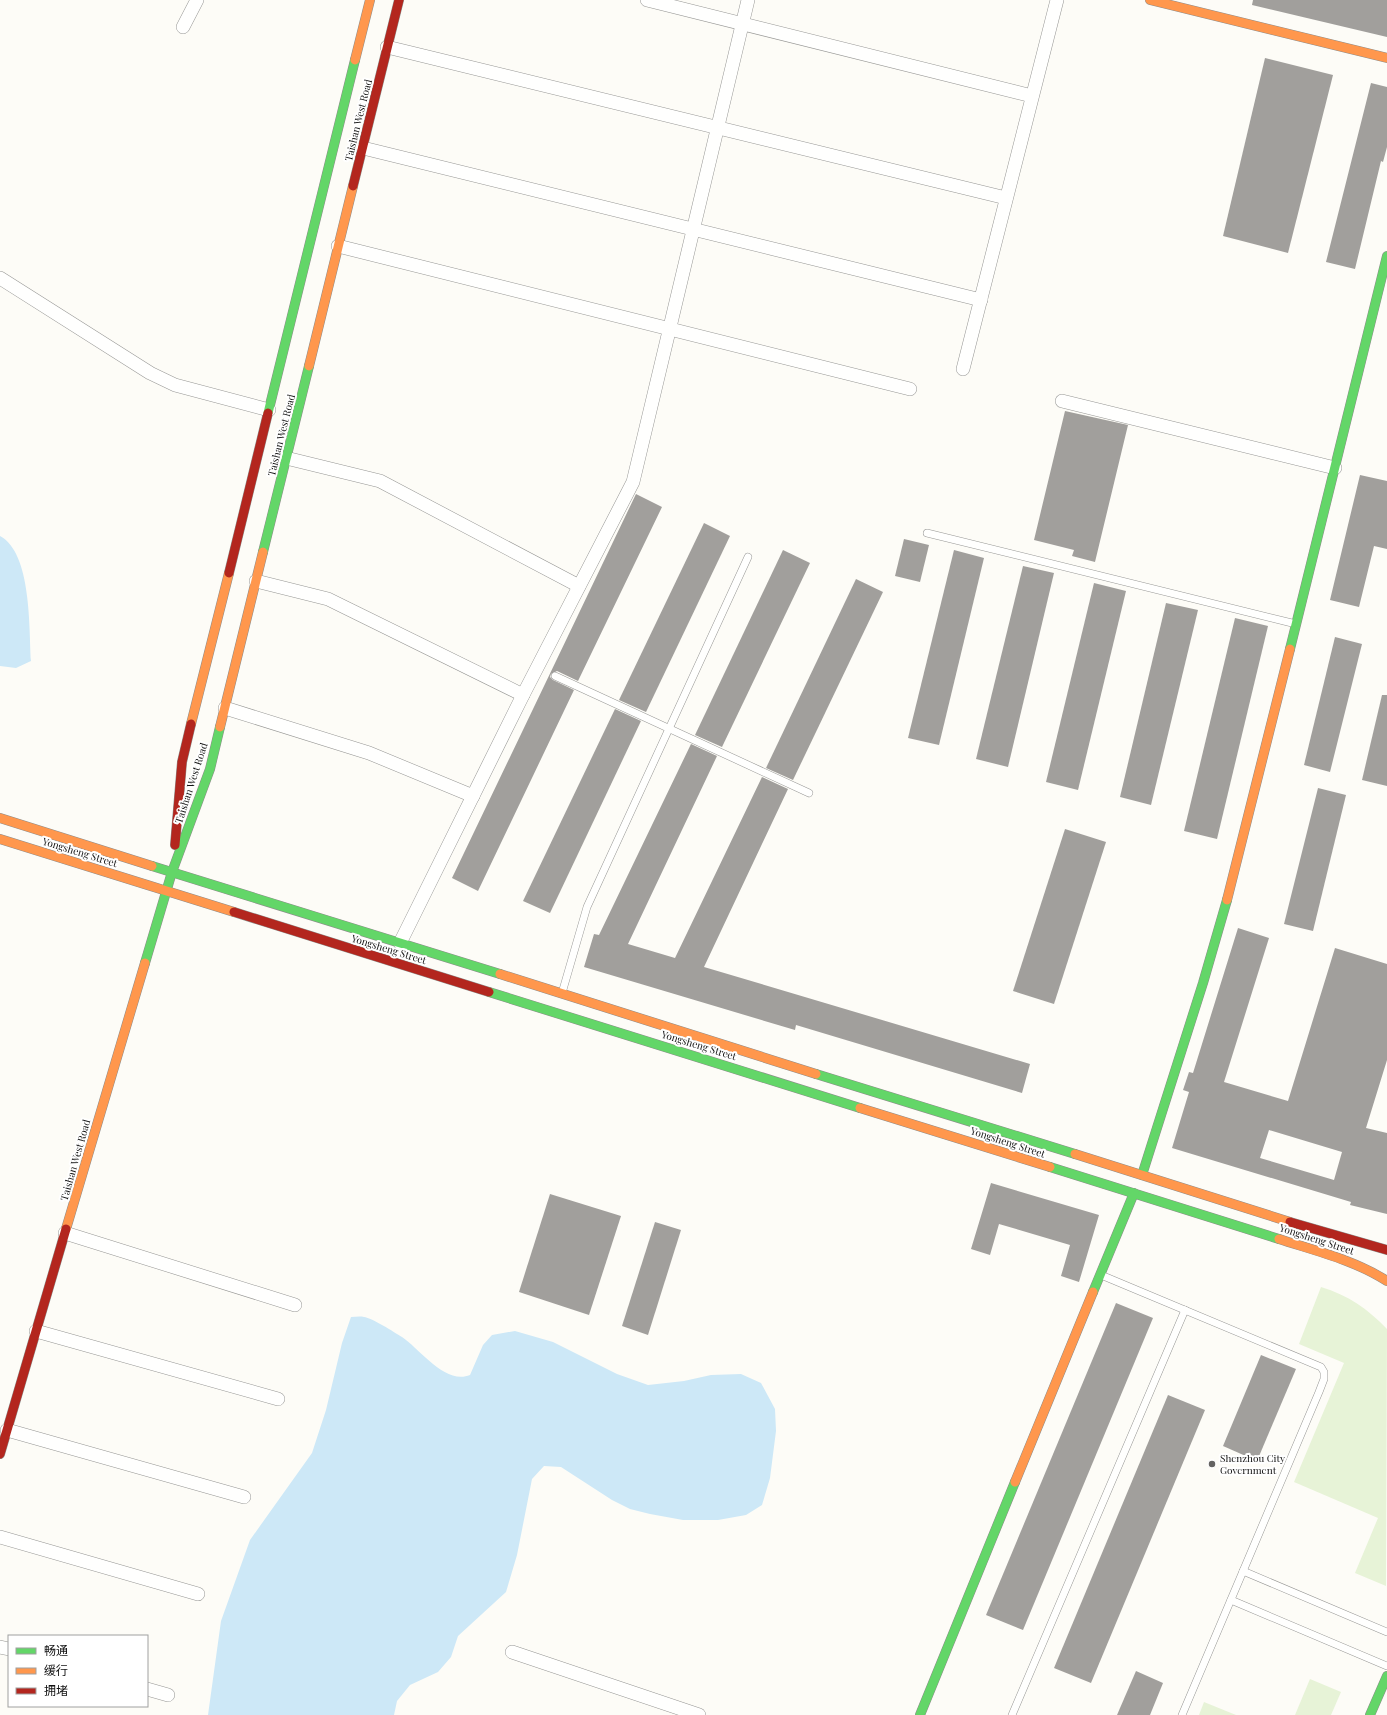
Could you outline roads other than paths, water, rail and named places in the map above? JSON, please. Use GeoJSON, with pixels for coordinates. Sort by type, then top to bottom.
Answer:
{"type":"FeatureCollection","features":[{"type":"Feature","properties":{"kind":"main road","name":"Taishan West Road"},"geometry":{"type":"LineString","coordinates":[[172,872],[182,762],[370,0]]}},
{"type":"Feature","properties":{"kind":"main road","name":"Taishan West Road"},"geometry":{"type":"LineString","coordinates":[[0,1454],[166,891],[210,769],[399,0]]}},
{"type":"Feature","properties":{"kind":"main road"},"geometry":{"type":"LineString","coordinates":[[1150,0],[1387,58]]}},
{"type":"Feature","properties":{"kind":"main road"},"geometry":{"type":"LineString","coordinates":[[1142,1175],[1203,983],[1235,872],[1387,256]]}},
{"type":"Feature","properties":{"kind":"main road","name":"Yongsheng Street"},"geometry":{"type":"LineString","coordinates":[[0,818],[1317,1230],[1387,1250]]}},
{"type":"Feature","properties":{"kind":"main road","name":"Yongsheng Street"},"geometry":{"type":"LineString","coordinates":[[0,839],[1357,1264],[1376,1273],[1387,1281]]}},
{"type":"Feature","properties":{"kind":"main road"},"geometry":{"type":"LineString","coordinates":[[920,1715],[1134,1193]]}},
{"type":"Feature","properties":{"kind":"main road"},"geometry":{"type":"LineString","coordinates":[[1370,1715],[1387,1676]]}},
{"type":"Feature","properties":{"kind":"street"},"geometry":{"type":"LineString","coordinates":[[183,27],[197,0]]}},
{"type":"Feature","properties":{"kind":"street"},"geometry":{"type":"LineString","coordinates":[[647,0],[1032,96]]}},
{"type":"Feature","properties":{"kind":"street"},"geometry":{"type":"LineString","coordinates":[[400,943],[523,695],[633,482],[748,0]]}},
{"type":"Feature","properties":{"kind":"street"},"geometry":{"type":"LineString","coordinates":[[963,369],[1056,0]]}},
{"type":"Feature","properties":{"kind":"street"},"geometry":{"type":"LineString","coordinates":[[387,47],[1006,198]]}},
{"type":"Feature","properties":{"kind":"street"},"geometry":{"type":"LineString","coordinates":[[363,148],[980,300]]}},
{"type":"Feature","properties":{"kind":"street"},"geometry":{"type":"LineString","coordinates":[[338,246],[910,388]]}},
{"type":"Feature","properties":{"kind":"street"},"geometry":{"type":"LineString","coordinates":[[0,278],[150,373],[175,385],[269,410]]}},
{"type":"Feature","properties":{"kind":"street"},"geometry":{"type":"LineString","coordinates":[[1062,401],[1335,468]]}},
{"type":"Feature","properties":{"kind":"street"},"geometry":{"type":"LineString","coordinates":[[286,458],[380,481],[579,586]]}},
{"type":"Feature","properties":{"kind":"street"},"geometry":{"type":"LineString","coordinates":[[256,581],[328,598],[523,695]]}},
{"type":"Feature","properties":{"kind":"street"},"geometry":{"type":"LineString","coordinates":[[225,708],[368,752],[472,796]]}},
{"type":"Feature","properties":{"kind":"street"},"geometry":{"type":"LineString","coordinates":[[65,1233],[295,1305]]}},
{"type":"Feature","properties":{"kind":"street"},"geometry":{"type":"LineString","coordinates":[[36,1331],[278,1399]]}},
{"type":"Feature","properties":{"kind":"street"},"geometry":{"type":"LineString","coordinates":[[7,1430],[244,1497]]}},
{"type":"Feature","properties":{"kind":"street"},"geometry":{"type":"LineString","coordinates":[[0,1537],[198,1594]]}},
{"type":"Feature","properties":{"kind":"street"},"geometry":{"type":"LineString","coordinates":[[512,1652],[699,1715]]}},
{"type":"Feature","properties":{"kind":"street"},"geometry":{"type":"LineString","coordinates":[[148,1689],[168,1695]]}},
{"type":"Feature","properties":{"kind":"lane"},"geometry":{"type":"LineString","coordinates":[[927,533],[1296,624]]}},
{"type":"Feature","properties":{"kind":"lane"},"geometry":{"type":"LineString","coordinates":[[562,993],[587,907],[748,557]]}},
{"type":"Feature","properties":{"kind":"lane"},"geometry":{"type":"LineString","coordinates":[[555,676],[809,793]]}},
{"type":"Feature","properties":{"kind":"lane"},"geometry":{"type":"LineString","coordinates":[[1100,1274],[1321,1367],[1324,1372],[1319,1392],[1182,1715]]}},
{"type":"Feature","properties":{"kind":"lane"},"geometry":{"type":"LineString","coordinates":[[1012,1715],[1185,1310]]}},
{"type":"Feature","properties":{"kind":"lane"},"geometry":{"type":"LineString","coordinates":[[1243,1570],[1387,1632]]}},
{"type":"Feature","properties":{"kind":"lane"},"geometry":{"type":"LineString","coordinates":[[1231,1600],[1387,1666]]}},
{"type":"Feature","properties":{"kind":"water"},"geometry":{"type":"Polygon","coordinates":[[[0,536],[10,545],[18,558],[27,593],[31,661],[16,668],[0,666],[0,536]]]}},
{"type":"Feature","properties":{"kind":"water"},"geometry":{"type":"Polygon","coordinates":[[[351,1317],[364,1317],[377,1322],[409,1342],[442,1371],[461,1377],[470,1375],[483,1345],[492,1335],[515,1331],[553,1342],[617,1374],[648,1385],[684,1381],[711,1375],[741,1374],[761,1383],[775,1409],[776,1431],[770,1478],[762,1505],[746,1515],[718,1520],[683,1520],[630,1509],[612,1500],[561,1467],[544,1466],[532,1479],[517,1555],[506,1592],[458,1636],[451,1657],[438,1672],[410,1685],[397,1701],[394,1715],[208,1715],[221,1621],[250,1540],[312,1453],[326,1410],[342,1343],[351,1317]]]}},
{"type":"Feature","properties":{"kind":"place","name":"Shenzhou City Government"},"geometry":{"type":"Point","coordinates":[1212,1464]}}]}
